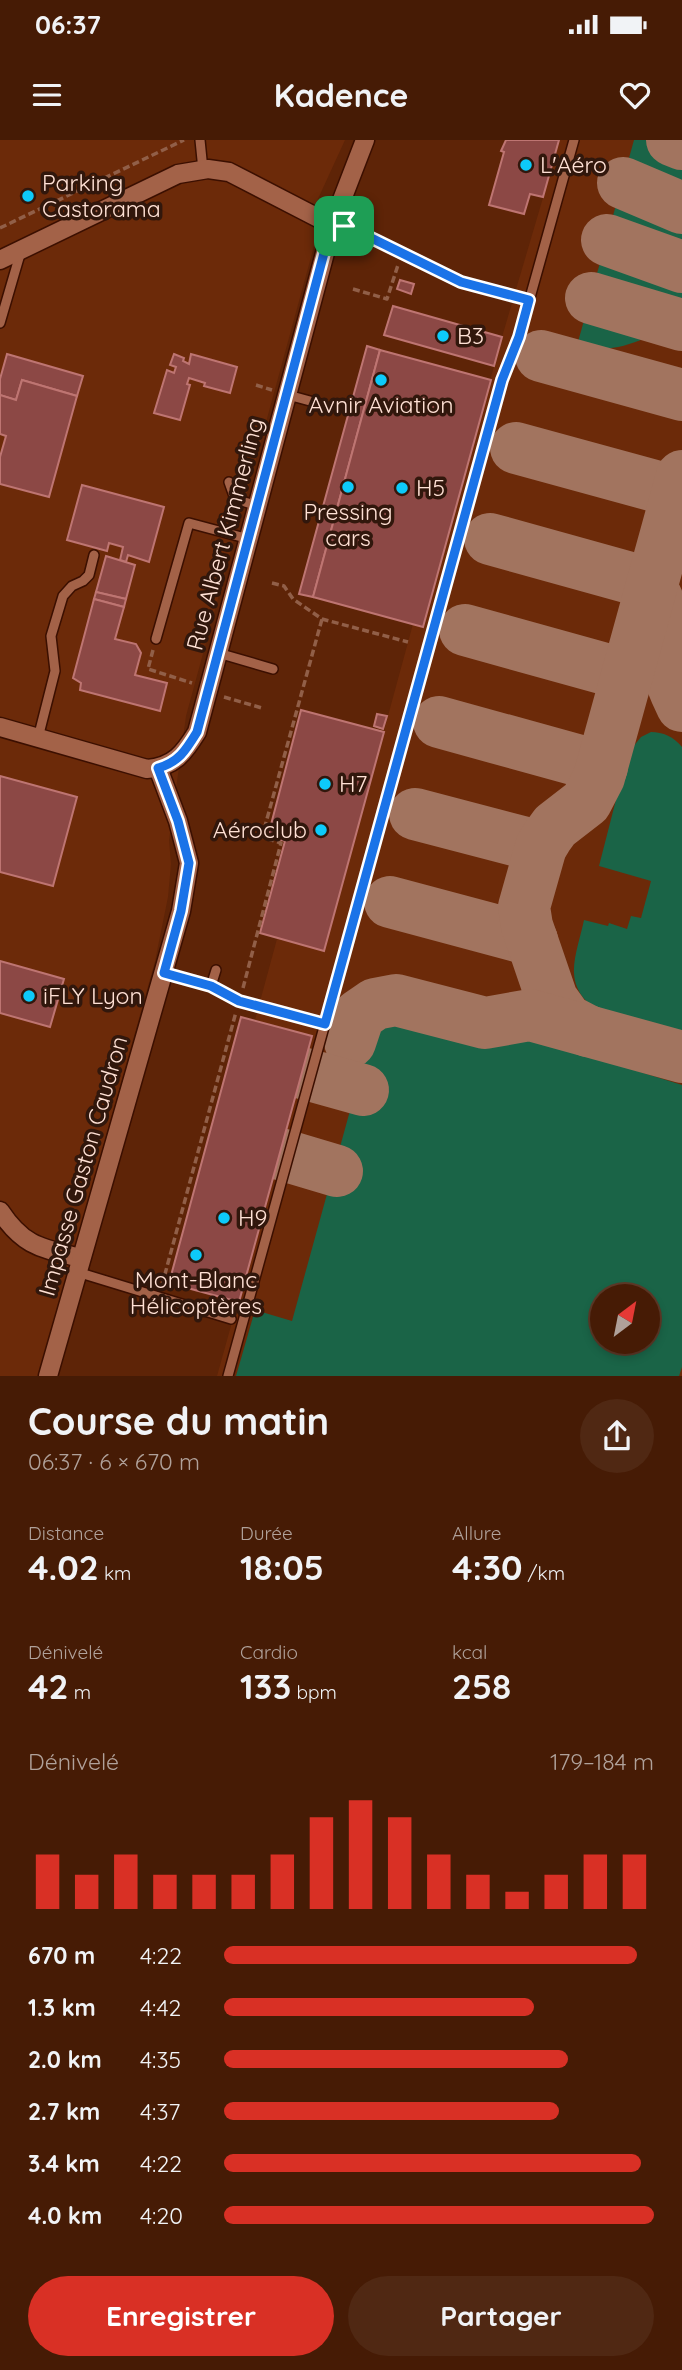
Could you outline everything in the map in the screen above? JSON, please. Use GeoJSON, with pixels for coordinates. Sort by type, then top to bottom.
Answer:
{"type":"FeatureCollection","features":[{"type":"Feature","properties":{"kind":"street","name":"Rue Albert Kimmerling"},"geometry":{"type":"LineString","coordinates":[[158,768],[183,755],[197,732],[332,223],[365,140]]}},
{"type":"Feature","properties":{"kind":"street"},"geometry":{"type":"LineString","coordinates":[[0,260],[178,174],[203,170],[229,172],[332,223]]}},
{"type":"Feature","properties":{"kind":"street"},"geometry":{"type":"LineString","coordinates":[[0,727],[147,769],[158,768]]}},
{"type":"Feature","properties":{"kind":"street","name":"Impasse Gaston Caudron"},"geometry":{"type":"LineString","coordinates":[[48,1376],[181,911],[189,863],[178,821],[158,768]]}},
{"type":"Feature","properties":{"kind":"street"},"geometry":{"type":"LineString","coordinates":[[0,1211],[16,1233],[27,1242],[79,1265]]}},
{"type":"Feature","properties":{"kind":"lane"},"geometry":{"type":"LineString","coordinates":[[200,140],[203,170]]}},
{"type":"Feature","properties":{"kind":"lane"},"geometry":{"type":"LineString","coordinates":[[228,1376],[502,380],[519,337],[573,140]]}},
{"type":"Feature","properties":{"kind":"lane"},"geometry":{"type":"LineString","coordinates":[[332,223],[355,230],[461,282],[529,300]]}},
{"type":"Feature","properties":{"kind":"lane"},"geometry":{"type":"LineString","coordinates":[[0,323],[21,250]]}},
{"type":"Feature","properties":{"kind":"lane"},"geometry":{"type":"LineString","coordinates":[[288,394],[321,404]]}},
{"type":"Feature","properties":{"kind":"lane"},"geometry":{"type":"LineString","coordinates":[[229,482],[235,499],[258,506]]}},
{"type":"Feature","properties":{"kind":"lane"},"geometry":{"type":"LineString","coordinates":[[156,639],[189,523],[249,539]]}},
{"type":"Feature","properties":{"kind":"lane"},"geometry":{"type":"LineString","coordinates":[[38,738],[55,671],[51,636],[63,596],[72,586],[89,575],[94,555]]}},
{"type":"Feature","properties":{"kind":"lane"},"geometry":{"type":"LineString","coordinates":[[218,653],[273,669]]}},
{"type":"Feature","properties":{"kind":"lane"},"geometry":{"type":"LineString","coordinates":[[211,986],[216,970]]}},
{"type":"Feature","properties":{"kind":"lane"},"geometry":{"type":"LineString","coordinates":[[164,973],[211,986],[239,1001],[325,1024]]}},
{"type":"Feature","properties":{"kind":"lane"},"geometry":{"type":"LineString","coordinates":[[79,1265],[158,1298],[231,1320]]}},
{"type":"Feature","properties":{"kind":"path"},"geometry":{"type":"LineString","coordinates":[[0,228],[184,140]]}},
{"type":"Feature","properties":{"kind":"path"},"geometry":{"type":"LineString","coordinates":[[353,289],[387,299],[402,253]]}},
{"type":"Feature","properties":{"kind":"path"},"geometry":{"type":"LineString","coordinates":[[272,583],[284,586],[293,599],[322,619],[408,642]]}},
{"type":"Feature","properties":{"kind":"path"},"geometry":{"type":"LineString","coordinates":[[158,1298],[281,843],[262,838],[322,619]]}},
{"type":"Feature","properties":{"kind":"shaded area"},"geometry":{"type":"Polygon","coordinates":[[[0,140],[345,140],[317,201],[314,246],[186,716],[169,840],[171,864],[168,897],[155,961],[39,1376],[0,1376],[0,140]]]}},
{"type":"Feature","properties":{"kind":"shaded area"},"geometry":{"type":"Polygon","coordinates":[[[560,140],[682,140],[682,1376],[217,1376],[312,1036],[255,1020],[277,939],[324,951],[413,624],[423,626],[502,337],[560,140]]]}},
{"type":"Feature","properties":{"kind":"green space"},"geometry":{"type":"Polygon","coordinates":[[[634,140],[682,140],[682,318],[631,344],[603,349],[589,347],[578,342],[634,140]]]}},
{"type":"Feature","properties":{"kind":"green space"},"geometry":{"type":"Polygon","coordinates":[[[651,732],[668,736],[682,747],[682,1037],[633,1025],[600,1011],[587,1001],[578,989],[574,973],[584,920],[608,926],[609,923],[627,929],[631,916],[641,918],[651,881],[599,866],[628,753],[641,737],[651,732]]]}},
{"type":"Feature","properties":{"kind":"green space"},"geometry":{"type":"Polygon","coordinates":[[[407,1014],[421,1016],[504,1040],[517,1041],[525,1036],[682,1085],[682,1367],[679,1376],[236,1376],[255,1310],[292,1321],[367,1049],[381,1025],[391,1018],[407,1014]]]}},
{"type":"Feature","properties":{"kind":"building","name":"L'Aéro"},"geometry":{"type":"Polygon","coordinates":[[[506,140],[559,140],[543,197],[530,194],[524,214],[489,205],[506,140]]]}},
{"type":"Feature","properties":{"kind":"building"},"geometry":{"type":"Polygon","coordinates":[[[400,280],[414,284],[411,294],[397,289],[400,280]]]}},
{"type":"Feature","properties":{"kind":"building","name":"B3"},"geometry":{"type":"Polygon","coordinates":[[[393,306],[502,337],[494,366],[384,335],[393,306]]]}},
{"type":"Feature","properties":{"kind":"building"},"geometry":{"type":"Polygon","coordinates":[[[367,346],[380,350],[313,597],[299,594],[367,346]]]}},
{"type":"Feature","properties":{"kind":"building","name":"H5"},"geometry":{"type":"Polygon","coordinates":[[[380,350],[491,380],[423,627],[313,597],[380,350]]]}},
{"type":"Feature","properties":{"kind":"building"},"geometry":{"type":"Polygon","coordinates":[[[7,354],[83,376],[77,396],[22,380],[16,400],[0,395],[0,379],[7,354]]]}},
{"type":"Feature","properties":{"kind":"building"},"geometry":{"type":"Polygon","coordinates":[[[174,354],[184,358],[183,361],[189,364],[191,354],[237,367],[230,393],[204,386],[205,383],[189,378],[187,384],[190,385],[180,420],[154,413],[167,370],[174,373],[176,367],[170,365],[174,354]]]}},
{"type":"Feature","properties":{"kind":"building"},"geometry":{"type":"Polygon","coordinates":[[[22,380],[77,396],[49,497],[0,484],[0,457],[6,436],[0,434],[0,395],[16,400],[22,380]]]}},
{"type":"Feature","properties":{"kind":"building"},"geometry":{"type":"Polygon","coordinates":[[[82,485],[164,507],[149,562],[128,555],[126,562],[120,560],[123,547],[109,543],[107,551],[67,540],[82,485]]]}},
{"type":"Feature","properties":{"kind":"building"},"geometry":{"type":"Polygon","coordinates":[[[106,556],[135,565],[126,599],[96,592],[106,556]]]}},
{"type":"Feature","properties":{"kind":"building"},"geometry":{"type":"Polygon","coordinates":[[[96,592],[126,599],[124,607],[94,599],[96,592]]]}},
{"type":"Feature","properties":{"kind":"building"},"geometry":{"type":"Polygon","coordinates":[[[94,599],[124,607],[115,639],[136,644],[141,653],[135,675],[167,683],[160,711],[80,690],[81,683],[73,678],[94,599]]]}},
{"type":"Feature","properties":{"kind":"building","name":"H7"},"geometry":{"type":"Polygon","coordinates":[[[301,710],[384,732],[324,951],[260,933],[285,841],[268,836],[301,710]]]}},
{"type":"Feature","properties":{"kind":"building"},"geometry":{"type":"Polygon","coordinates":[[[377,714],[387,716],[383,729],[374,726],[377,714]]]}},
{"type":"Feature","properties":{"kind":"building"},"geometry":{"type":"Polygon","coordinates":[[[0,776],[77,797],[53,886],[0,872],[0,776]]]}},
{"type":"Feature","properties":{"kind":"building","name":"iFLY Lyon"},"geometry":{"type":"Polygon","coordinates":[[[0,961],[64,979],[50,1027],[0,1013],[0,961]]]}},
{"type":"Feature","properties":{"kind":"building","name":"H9"},"geometry":{"type":"Polygon","coordinates":[[[241,1017],[312,1036],[239,1302],[169,1283],[241,1017]]]}},
{"type":"Feature","properties":{"kind":"taxiway"},"geometry":{"type":"LineString","coordinates":[[672,140],[682,144]]}},
{"type":"Feature","properties":{"kind":"taxiway"},"geometry":{"type":"LineString","coordinates":[[623,183],[682,208]]}},
{"type":"Feature","properties":{"kind":"taxiway"},"geometry":{"type":"LineString","coordinates":[[607,240],[682,267]]}},
{"type":"Feature","properties":{"kind":"taxiway"},"geometry":{"type":"LineString","coordinates":[[591,298],[682,325]]}},
{"type":"Feature","properties":{"kind":"taxiway"},"geometry":{"type":"LineString","coordinates":[[541,356],[682,395]]}},
{"type":"Feature","properties":{"kind":"taxiway"},"geometry":{"type":"LineString","coordinates":[[516,448],[677,492]]}},
{"type":"Feature","properties":{"kind":"taxiway"},"geometry":{"type":"LineString","coordinates":[[588,1031],[567,1020],[552,999],[527,926],[524,907],[541,847],[555,826],[586,802],[599,777],[682,476]]}},
{"type":"Feature","properties":{"kind":"taxiway"},"geometry":{"type":"LineString","coordinates":[[490,539],[652,584]]}},
{"type":"Feature","properties":{"kind":"taxiway"},"geometry":{"type":"LineString","coordinates":[[657,598],[657,626],[662,654],[682,706]]}},
{"type":"Feature","properties":{"kind":"taxiway"},"geometry":{"type":"LineString","coordinates":[[465,630],[627,675]]}},
{"type":"Feature","properties":{"kind":"taxiway"},"geometry":{"type":"LineString","coordinates":[[439,722],[602,767]]}},
{"type":"Feature","properties":{"kind":"taxiway"},"geometry":{"type":"LineString","coordinates":[[415,814],[541,847]]}},
{"type":"Feature","properties":{"kind":"taxiway"},"geometry":{"type":"LineString","coordinates":[[390,902],[532,940]]}},
{"type":"Feature","properties":{"kind":"taxiway"},"geometry":{"type":"LineString","coordinates":[[350,1042],[359,1015],[375,1004],[396,1000],[485,1023],[530,1015],[682,1057]]}},
{"type":"Feature","properties":{"kind":"taxiway"},"geometry":{"type":"LineString","coordinates":[[302,1073],[363,1090]]}},
{"type":"Feature","properties":{"kind":"taxiway"},"geometry":{"type":"LineString","coordinates":[[280,1154],[337,1171]]}},
{"type":"Feature","properties":{"kind":"place","name":"L'Aéro"},"geometry":{"type":"Point","coordinates":[526,165]}},
{"type":"Feature","properties":{"kind":"place","name":"Parking Castorama"},"geometry":{"type":"Point","coordinates":[28,196]}},
{"type":"Feature","properties":{"kind":"place","name":"B3"},"geometry":{"type":"Point","coordinates":[443,336]}},
{"type":"Feature","properties":{"kind":"place","name":"Avnir Aviation"},"geometry":{"type":"Point","coordinates":[381,380]}},
{"type":"Feature","properties":{"kind":"place","name":"Pressing cars"},"geometry":{"type":"Point","coordinates":[348,487]}},
{"type":"Feature","properties":{"kind":"place","name":"H5"},"geometry":{"type":"Point","coordinates":[402,488]}},
{"type":"Feature","properties":{"kind":"place","name":"H7"},"geometry":{"type":"Point","coordinates":[325,784]}},
{"type":"Feature","properties":{"kind":"place","name":"Aéroclub"},"geometry":{"type":"Point","coordinates":[321,830]}},
{"type":"Feature","properties":{"kind":"place","name":"iFLY Lyon"},"geometry":{"type":"Point","coordinates":[29,996]}},
{"type":"Feature","properties":{"kind":"place","name":"H9"},"geometry":{"type":"Point","coordinates":[224,1218]}},
{"type":"Feature","properties":{"kind":"place","name":"Mont-Blanc Hélicoptères"},"geometry":{"type":"Point","coordinates":[196,1255]}},
{"type":"Feature","properties":{"kind":"route"},"geometry":{"type":"LineString","coordinates":[[332,223],[344,226],[461,282],[529,300],[519,337],[502,380],[325,1024],[239,1001],[211,986],[164,973],[181,911],[189,863],[178,821],[158,768],[183,755],[197,732],[332,223]]}}]}
